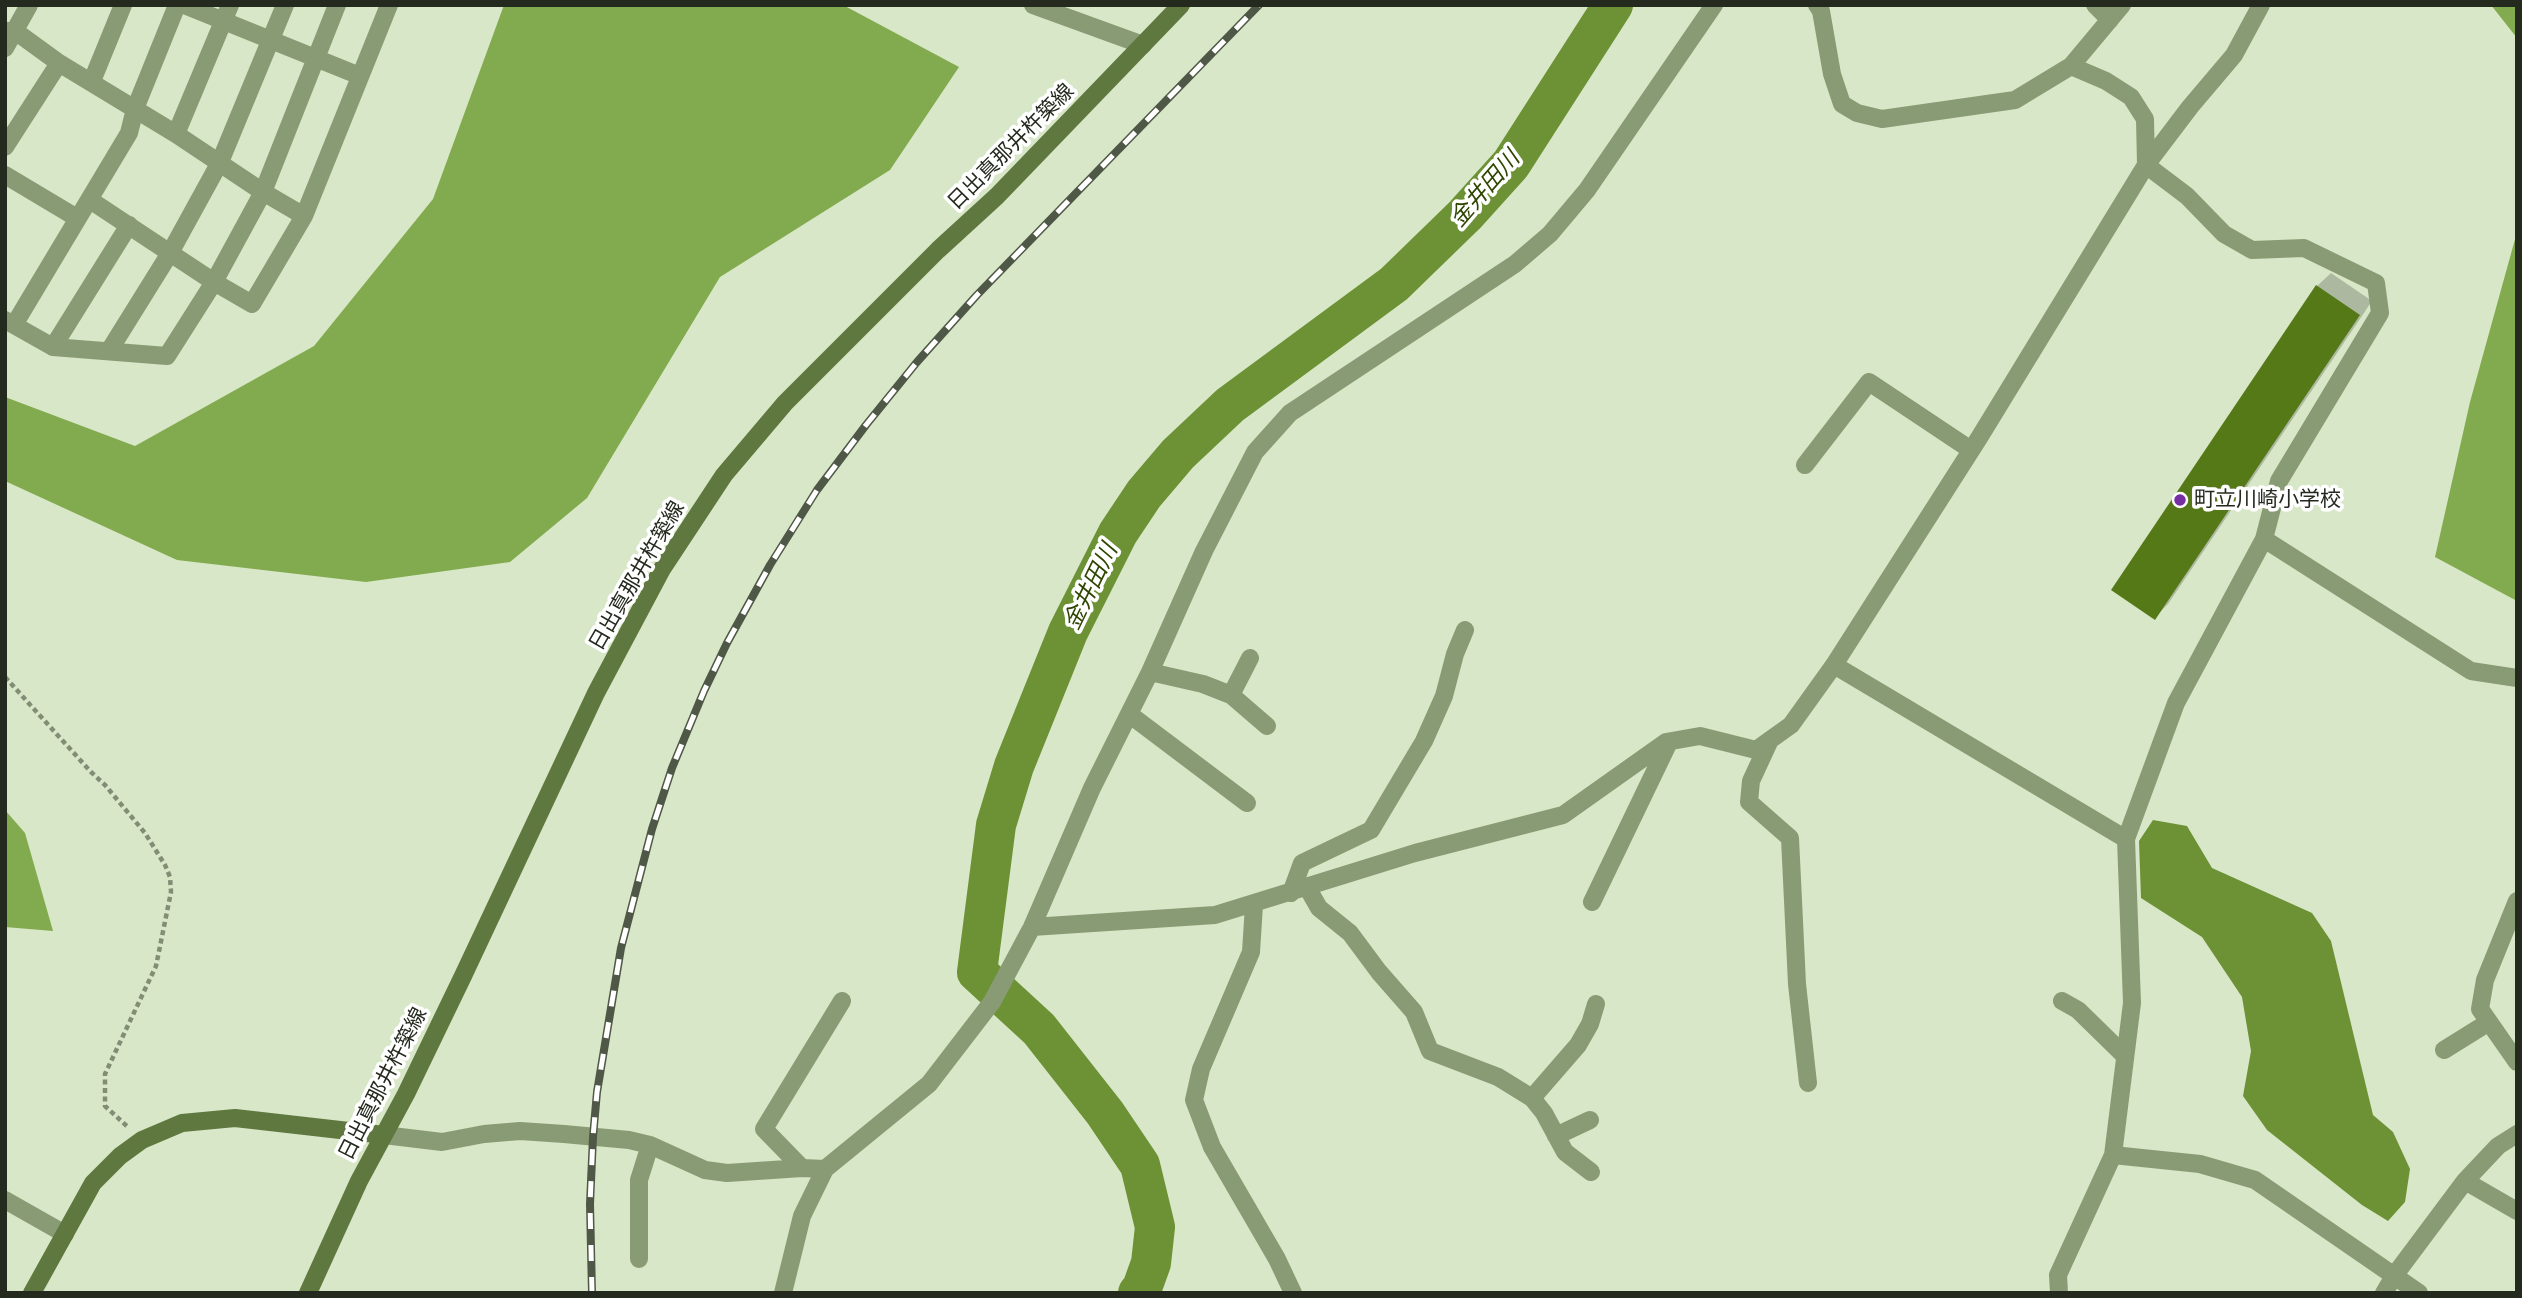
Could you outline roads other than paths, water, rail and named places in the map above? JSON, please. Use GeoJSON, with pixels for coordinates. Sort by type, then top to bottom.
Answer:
{"type":"FeatureCollection","features":[{"type":"Feature","properties":{"kind":"main road","name":"日出真那井杵築線"},"geometry":{"type":"LineString","coordinates":[[308,1293],[359,1181],[457,988],[596,693],[662,569],[724,475],[785,403],[938,250],[997,196],[1181,5]]}},
{"type":"Feature","properties":{"kind":"main road"},"geometry":{"type":"LineString","coordinates":[[32,1293],[93,1183],[120,1156],[142,1140],[182,1123],[235,1118],[384,1135]]}},
{"type":"Feature","properties":{"kind":"street"},"geometry":{"type":"LineString","coordinates":[[5,48],[10,31],[29,5]]}},
{"type":"Feature","properties":{"kind":"street"},"geometry":{"type":"LineString","coordinates":[[92,81],[123,5]]}},
{"type":"Feature","properties":{"kind":"street"},"geometry":{"type":"LineString","coordinates":[[177,5],[135,109],[129,133],[90,200],[10,322],[53,347],[167,356],[214,282],[262,192],[337,5]]}},
{"type":"Feature","properties":{"kind":"street"},"geometry":{"type":"LineString","coordinates":[[184,5],[227,13],[270,41],[360,76]]}},
{"type":"Feature","properties":{"kind":"street"},"geometry":{"type":"LineString","coordinates":[[108,351],[170,253],[220,162],[285,5]]}},
{"type":"Feature","properties":{"kind":"street"},"geometry":{"type":"LineString","coordinates":[[90,200],[252,304],[304,216],[388,5]]}},
{"type":"Feature","properties":{"kind":"street"},"geometry":{"type":"LineString","coordinates":[[1033,5],[1143,45]]}},
{"type":"Feature","properties":{"kind":"street"},"geometry":{"type":"LineString","coordinates":[[782,1293],[802,1216],[825,1170],[929,1084],[992,1002],[1032,927],[1092,788],[1150,672],[1204,551],[1255,452],[1290,413],[1515,264],[1550,234],[1587,190],[1714,5]]}},
{"type":"Feature","properties":{"kind":"street"},"geometry":{"type":"LineString","coordinates":[[1817,5],[1821,11],[1832,74],[1842,104],[1857,113],[1882,119],[2015,100],[2071,66],[2122,5]]}},
{"type":"Feature","properties":{"kind":"street"},"geometry":{"type":"LineString","coordinates":[[2095,5],[2110,20]]}},
{"type":"Feature","properties":{"kind":"street"},"geometry":{"type":"LineString","coordinates":[[1032,927],[1215,915],[1415,853],[1563,815],[1669,742],[1700,736],[1756,750],[1770,740],[1791,724],[1834,665],[1971,450],[2146,165],[2234,54],[2261,5]]}},
{"type":"Feature","properties":{"kind":"street"},"geometry":{"type":"LineString","coordinates":[[176,134],[227,13]]}},
{"type":"Feature","properties":{"kind":"street"},"geometry":{"type":"LineString","coordinates":[[10,31],[304,216]]}},
{"type":"Feature","properties":{"kind":"street"},"geometry":{"type":"LineString","coordinates":[[5,147],[59,63]]}},
{"type":"Feature","properties":{"kind":"street"},"geometry":{"type":"LineString","coordinates":[[2071,66],[2106,80],[2130,97],[2145,119],[2146,165]]}},
{"type":"Feature","properties":{"kind":"street"},"geometry":{"type":"LineString","coordinates":[[2059,1293],[2058,1275],[2113,1155],[2132,1003],[2126,839],[2176,703],[2264,539],[2279,481],[2380,313],[2376,283],[2304,248],[2252,250],[2224,234],[2187,196],[2146,165]]}},
{"type":"Feature","properties":{"kind":"street"},"geometry":{"type":"LineString","coordinates":[[5,175],[77,218]]}},
{"type":"Feature","properties":{"kind":"street"},"geometry":{"type":"LineString","coordinates":[[53,347],[129,225]]}},
{"type":"Feature","properties":{"kind":"street"},"geometry":{"type":"LineString","coordinates":[[1805,465],[1869,382],[1971,450]]}},
{"type":"Feature","properties":{"kind":"street"},"geometry":{"type":"LineString","coordinates":[[2264,539],[2471,671],[2517,678]]}},
{"type":"Feature","properties":{"kind":"street"},"geometry":{"type":"LineString","coordinates":[[1299,890],[1303,863],[1371,831],[1424,741],[1444,696],[1455,654],[1465,630]]}},
{"type":"Feature","properties":{"kind":"street"},"geometry":{"type":"LineString","coordinates":[[1231,695],[1250,658]]}},
{"type":"Feature","properties":{"kind":"street"},"geometry":{"type":"LineString","coordinates":[[1834,665],[2126,839]]}},
{"type":"Feature","properties":{"kind":"street"},"geometry":{"type":"LineString","coordinates":[[1150,672],[1203,684],[1231,695],[1267,726]]}},
{"type":"Feature","properties":{"kind":"street"},"geometry":{"type":"LineString","coordinates":[[1129,715],[1247,803]]}},
{"type":"Feature","properties":{"kind":"street"},"geometry":{"type":"LineString","coordinates":[[1770,740],[1751,780],[1749,802],[1790,838],[1797,984],[1808,1083]]}},
{"type":"Feature","properties":{"kind":"street"},"geometry":{"type":"LineString","coordinates":[[1592,902],[1669,742]]}},
{"type":"Feature","properties":{"kind":"street"},"geometry":{"type":"LineString","coordinates":[[1299,890],[1350,933],[1414,1012],[1430,1051],[1498,1077],[1532,1098],[1544,1113],[1565,1152],[1591,1172]]}},
{"type":"Feature","properties":{"kind":"street"},"geometry":{"type":"LineString","coordinates":[[2517,901],[2511,935],[2485,980],[2480,1009],[2517,1062]]}},
{"type":"Feature","properties":{"kind":"street"},"geometry":{"type":"LineString","coordinates":[[1254,905],[1251,952],[1200,1069],[1194,1100],[1212,1147],[1277,1259],[1293,1293]]}},
{"type":"Feature","properties":{"kind":"street"},"geometry":{"type":"LineString","coordinates":[[802,1168],[764,1129],[842,1001]]}},
{"type":"Feature","properties":{"kind":"street"},"geometry":{"type":"LineString","coordinates":[[2062,1001],[2078,1010],[2126,1056]]}},
{"type":"Feature","properties":{"kind":"street"},"geometry":{"type":"LineString","coordinates":[[1532,1098],[1578,1045],[1590,1024],[1596,1004]]}},
{"type":"Feature","properties":{"kind":"street"},"geometry":{"type":"LineString","coordinates":[[2444,1049],[2489,1022]]}},
{"type":"Feature","properties":{"kind":"street"},"geometry":{"type":"LineString","coordinates":[[1556,1136],[1590,1120]]}},
{"type":"Feature","properties":{"kind":"street"},"geometry":{"type":"LineString","coordinates":[[384,1135],[442,1142],[520,1131],[629,1140],[650,1145],[705,1170],[727,1173],[802,1168],[825,1170]]}},
{"type":"Feature","properties":{"kind":"street"},"geometry":{"type":"LineString","coordinates":[[2384,1293],[2465,1181],[2498,1146],[2517,1134]]}},
{"type":"Feature","properties":{"kind":"street"},"geometry":{"type":"LineString","coordinates":[[639,1259],[639,1180],[650,1145]]}},
{"type":"Feature","properties":{"kind":"street"},"geometry":{"type":"LineString","coordinates":[[2113,1155],[2200,1164],[2255,1180],[2419,1293]]}},
{"type":"Feature","properties":{"kind":"street"},"geometry":{"type":"LineString","coordinates":[[2465,1181],[2517,1211]]}},
{"type":"Feature","properties":{"kind":"street"},"geometry":{"type":"LineString","coordinates":[[5,1200],[65,1234]]}},
{"type":"Feature","properties":{"kind":"waterway","name":"金井田川"},"geometry":{"type":"LineString","coordinates":[[1138,1293],[1151,1263],[1155,1227],[1140,1165],[1105,1113],[1039,1029],[977,972],[996,825],[1014,766],[1068,632],[1118,533],[1144,494],[1178,454],[1230,405],[1394,284],[1465,215],[1511,164],[1613,5]]}},
{"type":"Feature","properties":{"kind":"railway"},"geometry":{"type":"LineString","coordinates":[[592,1293],[590,1204],[593,1137],[597,1092],[621,948],[652,829],[672,768],[727,643],[770,565],[817,490],[917,362],[977,295],[1259,5]]}},
{"type":"Feature","properties":{"kind":"place","name":"町立川崎小学校"},"geometry":{"type":"Point","coordinates":[2180,500]}}]}
